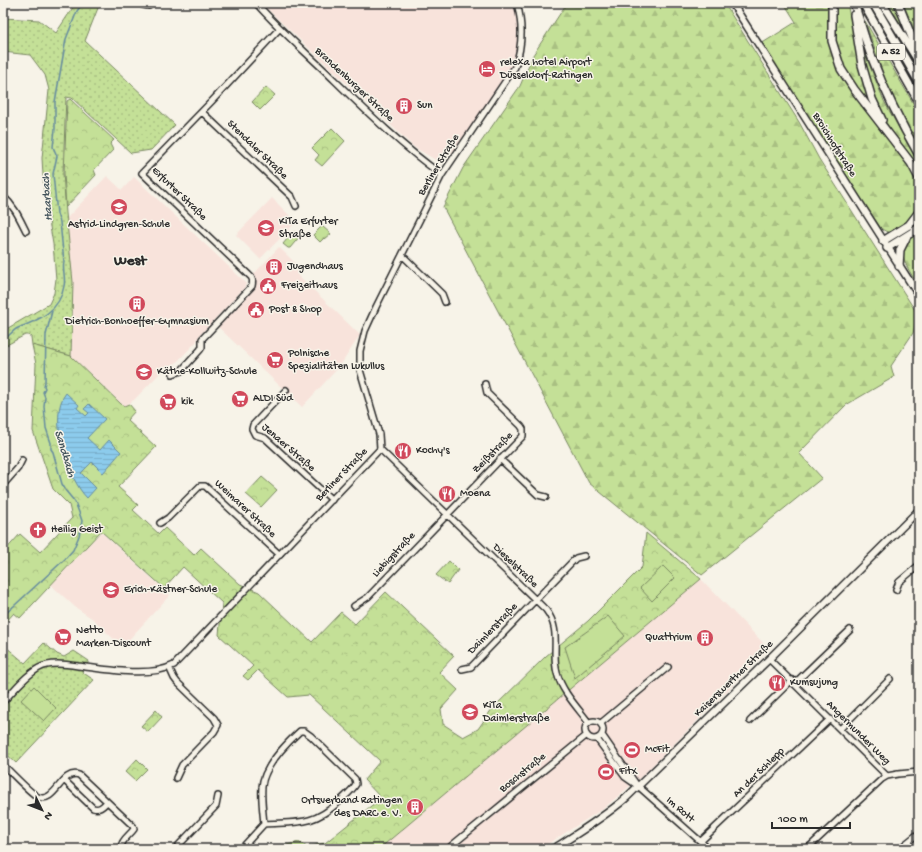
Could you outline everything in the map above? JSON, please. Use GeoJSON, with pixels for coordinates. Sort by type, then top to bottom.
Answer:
{"type":"FeatureCollection","features":[{"type":"Feature","properties":{"kind":"highway"},"geometry":{"type":"LineString","coordinates":[[832,3],[832,42],[841,69],[854,89],[911,163],[919,178]]}},
{"type":"Feature","properties":{"kind":"highway"},"geometry":{"type":"LineString","coordinates":[[853,3],[862,65],[867,83],[872,99],[890,136]]}},
{"type":"Feature","properties":{"kind":"highway"},"geometry":{"type":"LineString","coordinates":[[853,3],[871,57],[883,86],[919,155]]}},
{"type":"Feature","properties":{"kind":"highway","name":"A 52"},"geometry":{"type":"LineString","coordinates":[[862,3],[919,102]]}},
{"type":"Feature","properties":{"kind":"highway","name":"A 52"},"geometry":{"type":"LineString","coordinates":[[873,3],[919,82]]}},
{"type":"Feature","properties":{"kind":"highway"},"geometry":{"type":"LineString","coordinates":[[882,3],[919,62]]}},
{"type":"Feature","properties":{"kind":"highway"},"geometry":{"type":"LineString","coordinates":[[898,3],[919,55]]}},
{"type":"Feature","properties":{"kind":"highway"},"geometry":{"type":"LineString","coordinates":[[883,241],[909,225],[919,212]]}},
{"type":"Feature","properties":{"kind":"highway"},"geometry":{"type":"LineString","coordinates":[[887,248],[919,228]]}},
{"type":"Feature","properties":{"kind":"highway"},"geometry":{"type":"LineString","coordinates":[[899,266],[900,250],[907,236]]}},
{"type":"Feature","properties":{"kind":"main road","name":"Broichhofstraße"},"geometry":{"type":"LineString","coordinates":[[732,3],[919,296]]}},
{"type":"Feature","properties":{"kind":"main road","name":"Kaiserswerther Straße"},"geometry":{"type":"LineString","coordinates":[[553,849],[608,813],[638,786],[770,659],[919,510]]}},
{"type":"Feature","properties":{"kind":"street"},"geometry":{"type":"LineString","coordinates":[[144,4],[149,6],[151,3]]}},
{"type":"Feature","properties":{"kind":"street","name":"Brandenburger Straße"},"geometry":{"type":"LineString","coordinates":[[256,3],[380,124],[420,159],[442,175]]}},
{"type":"Feature","properties":{"kind":"street","name":"Berliner Straße"},"geometry":{"type":"LineString","coordinates":[[3,702],[29,674],[40,667],[57,664],[150,672],[169,667],[179,661],[380,449],[379,434],[368,402],[360,370],[360,351],[365,331],[442,175],[515,67],[520,55],[522,38],[521,17],[517,3]]}},
{"type":"Feature","properties":{"kind":"street","name":"Erfurter Straße"},"geometry":{"type":"LineString","coordinates":[[173,374],[181,371],[200,350],[202,339],[252,286],[252,278],[142,173],[202,112],[280,28]]}},
{"type":"Feature","properties":{"kind":"street","name":"Stendaler Straße"},"geometry":{"type":"LineString","coordinates":[[202,112],[292,197],[296,206]]}},
{"type":"Feature","properties":{"kind":"street"},"geometry":{"type":"LineString","coordinates":[[3,196],[11,203],[17,212],[26,231]]}},
{"type":"Feature","properties":{"kind":"street"},"geometry":{"type":"LineString","coordinates":[[402,255],[442,294],[446,302]]}},
{"type":"Feature","properties":{"kind":"street","name":"Zeißstraße"},"geometry":{"type":"LineString","coordinates":[[447,514],[523,436],[522,426],[487,393],[485,384]]}},
{"type":"Feature","properties":{"kind":"street","name":"Jenaer Straße"},"geometry":{"type":"LineString","coordinates":[[286,390],[253,425],[252,429],[255,434],[265,438],[332,500]]}},
{"type":"Feature","properties":{"kind":"street","name":"Dieselstraße"},"geometry":{"type":"LineString","coordinates":[[380,449],[536,599],[549,614],[556,636],[556,670],[560,681],[564,689],[589,723]]}},
{"type":"Feature","properties":{"kind":"street"},"geometry":{"type":"LineString","coordinates":[[500,459],[538,495],[546,497]]}},
{"type":"Feature","properties":{"kind":"street"},"geometry":{"type":"LineString","coordinates":[[3,485],[18,468],[22,460]]}},
{"type":"Feature","properties":{"kind":"street","name":"Weimarer Straße"},"geometry":{"type":"LineString","coordinates":[[160,523],[168,518],[200,486],[206,486],[280,555]]}},
{"type":"Feature","properties":{"kind":"street","name":"Liebigstraße"},"geometry":{"type":"LineString","coordinates":[[354,606],[368,597],[447,514]]}},
{"type":"Feature","properties":{"kind":"street","name":"Daimlerstraße"},"geometry":{"type":"LineString","coordinates":[[462,669],[471,667],[576,558],[584,556]]}},
{"type":"Feature","properties":{"kind":"street"},"geometry":{"type":"LineString","coordinates":[[896,590],[899,582],[919,565]]}},
{"type":"Feature","properties":{"kind":"street"},"geometry":{"type":"LineString","coordinates":[[750,721],[850,630]]}},
{"type":"Feature","properties":{"kind":"street","name":"Angermunder Weg"},"geometry":{"type":"LineString","coordinates":[[770,659],[887,776],[919,772]]}},
{"type":"Feature","properties":{"kind":"street"},"geometry":{"type":"LineString","coordinates":[[169,667],[177,682],[214,718],[218,725],[214,732],[182,765],[176,778]]}},
{"type":"Feature","properties":{"kind":"street"},"geometry":{"type":"LineString","coordinates":[[601,723],[668,667]]}},
{"type":"Feature","properties":{"kind":"street"},"geometry":{"type":"LineString","coordinates":[[840,729],[890,679]]}},
{"type":"Feature","properties":{"kind":"street","name":"An der Schlepp"},"geometry":{"type":"LineString","coordinates":[[701,841],[830,719]]}},
{"type":"Feature","properties":{"kind":"street"},"geometry":{"type":"LineString","coordinates":[[595,721],[601,723],[604,729],[602,735],[597,739],[591,739],[587,735],[585,729],[589,723],[595,721]]}},
{"type":"Feature","properties":{"kind":"street"},"geometry":{"type":"LineString","coordinates":[[241,849],[264,824],[302,822],[314,819],[330,809],[352,790],[356,784],[354,778],[307,732],[302,731],[274,760],[265,772],[262,787],[264,824]]}},
{"type":"Feature","properties":{"kind":"street","name":"Boschstraße"},"geometry":{"type":"LineString","coordinates":[[451,846],[587,735]]}},
{"type":"Feature","properties":{"kind":"street"},"geometry":{"type":"LineString","coordinates":[[602,735],[638,786]]}},
{"type":"Feature","properties":{"kind":"street"},"geometry":{"type":"LineString","coordinates":[[597,739],[625,777],[638,786]]}},
{"type":"Feature","properties":{"kind":"street"},"geometry":{"type":"LineString","coordinates":[[3,765],[38,797],[46,797],[50,795],[71,774],[77,774],[134,828],[122,842],[121,846],[123,849]]}},
{"type":"Feature","properties":{"kind":"street"},"geometry":{"type":"LineString","coordinates":[[807,849],[887,776]]}},
{"type":"Feature","properties":{"kind":"street"},"geometry":{"type":"LineString","coordinates":[[64,780],[93,808],[100,808],[107,802]]}},
{"type":"Feature","properties":{"kind":"street","name":"Im Rott"},"geometry":{"type":"LineString","coordinates":[[638,786],[709,849]]}},
{"type":"Feature","properties":{"kind":"street"},"geometry":{"type":"LineString","coordinates":[[175,849],[216,806],[218,796]]}},
{"type":"Feature","properties":{"kind":"street"},"geometry":{"type":"LineString","coordinates":[[899,849],[919,833]]}},
{"type":"Feature","properties":{"kind":"shaded area"},"geometry":{"type":"Polygon","coordinates":[[[261,3],[517,3],[522,38],[515,67],[462,144],[439,162],[414,147],[261,3]]]}},
{"type":"Feature","properties":{"kind":"shaded area"},"geometry":{"type":"Polygon","coordinates":[[[107,176],[122,190],[134,177],[246,283],[245,287],[171,368],[164,369],[134,400],[124,406],[71,356],[73,282],[66,219],[107,176]]]}},
{"type":"Feature","properties":{"kind":"shaded area","name":"KiTa Erfurter Straße"},"geometry":{"type":"Polygon","coordinates":[[[272,198],[296,222],[260,259],[236,235],[272,198]]]}},
{"type":"Feature","properties":{"kind":"shaded area"},"geometry":{"type":"Polygon","coordinates":[[[279,247],[300,268],[296,273],[360,335],[340,366],[302,407],[214,323],[251,285],[253,275],[279,247]]]}},
{"type":"Feature","properties":{"kind":"shaded area","name":"Erich-Kästner-Schule"},"geometry":{"type":"Polygon","coordinates":[[[101,532],[170,595],[122,647],[93,619],[75,607],[51,585],[101,532]]]}},
{"type":"Feature","properties":{"kind":"shaded area"},"geometry":{"type":"Polygon","coordinates":[[[701,579],[769,649],[643,775],[604,808],[540,849],[379,849],[701,579]]]}},
{"type":"Feature","properties":{"kind":"green space"},"geometry":{"type":"Polygon","coordinates":[[[76,3],[101,3],[85,41],[175,125],[151,150],[131,153],[72,98],[66,97],[63,173],[73,282],[71,356],[32,345],[31,337],[28,335],[25,335],[3,347],[3,331],[49,304],[54,293],[56,279],[53,244],[44,192],[42,158],[49,90],[45,75],[30,55],[3,52],[3,18],[39,20],[56,33],[76,3]]]}},
{"type":"Feature","properties":{"kind":"green space"},"geometry":{"type":"Polygon","coordinates":[[[567,3],[724,3],[799,122],[819,159],[918,315],[913,333],[891,366],[894,377],[846,405],[799,453],[822,478],[702,575],[589,483],[443,207],[463,168],[520,86],[533,55],[567,3]]]}},
{"type":"Feature","properties":{"kind":"green space"},"geometry":{"type":"Polygon","coordinates":[[[784,3],[829,3],[829,35],[840,73],[913,172],[918,183],[920,195],[918,207],[907,222],[897,230],[888,232],[884,231],[880,227],[761,44],[796,22],[784,3]]]}},
{"type":"Feature","properties":{"kind":"green space"},"geometry":{"type":"Polygon","coordinates":[[[834,3],[847,3],[866,93],[873,110],[848,77],[837,56],[833,36],[834,3]]]}},
{"type":"Feature","properties":{"kind":"green space"},"geometry":{"type":"Polygon","coordinates":[[[886,3],[894,3],[906,35],[886,3]]]}},
{"type":"Feature","properties":{"kind":"green space"},"geometry":{"type":"Polygon","coordinates":[[[903,3],[919,3],[919,40],[903,3]]]}},
{"type":"Feature","properties":{"kind":"green space"},"geometry":{"type":"Polygon","coordinates":[[[865,21],[919,113],[919,148],[886,82],[865,21]]]}},
{"type":"Feature","properties":{"kind":"green space"},"geometry":{"type":"Polygon","coordinates":[[[862,49],[884,101],[919,165],[919,170],[885,121],[869,84],[862,49]]]}},
{"type":"Feature","properties":{"kind":"green space"},"geometry":{"type":"Polygon","coordinates":[[[266,87],[275,95],[260,110],[252,102],[266,87]]]}},
{"type":"Feature","properties":{"kind":"green space"},"geometry":{"type":"Polygon","coordinates":[[[70,99],[114,140],[110,144],[113,150],[94,170],[96,175],[66,207],[64,173],[67,101],[70,99]]]}},
{"type":"Feature","properties":{"kind":"green space"},"geometry":{"type":"Polygon","coordinates":[[[332,128],[345,141],[322,166],[315,160],[319,155],[312,148],[332,128]]]}},
{"type":"Feature","properties":{"kind":"green space"},"geometry":{"type":"Polygon","coordinates":[[[322,226],[331,234],[320,242],[313,235],[322,226]]]}},
{"type":"Feature","properties":{"kind":"green space"},"geometry":{"type":"Polygon","coordinates":[[[293,232],[300,236],[290,248],[288,248],[283,244],[293,232]]]}},
{"type":"Feature","properties":{"kind":"green space"},"geometry":{"type":"Polygon","coordinates":[[[919,232],[919,286],[906,264],[903,251],[905,244],[910,238],[919,232]]]}},
{"type":"Feature","properties":{"kind":"green space"},"geometry":{"type":"Polygon","coordinates":[[[32,345],[71,356],[121,404],[124,406],[129,404],[135,411],[127,420],[156,447],[118,487],[138,505],[133,510],[159,534],[165,528],[194,555],[201,548],[240,584],[259,592],[312,642],[341,612],[355,624],[386,592],[454,656],[439,672],[458,690],[441,709],[443,724],[463,737],[478,729],[492,709],[546,656],[588,621],[642,567],[646,533],[701,579],[379,849],[278,849],[283,846],[299,842],[307,847],[325,843],[381,798],[364,780],[380,761],[309,695],[288,697],[258,670],[248,680],[243,676],[253,666],[219,635],[222,603],[183,567],[164,588],[101,531],[20,618],[14,613],[3,625],[3,553],[20,534],[40,552],[72,518],[69,505],[53,489],[33,431],[36,364],[32,345]]]}},
{"type":"Feature","properties":{"kind":"green space"},"geometry":{"type":"Polygon","coordinates":[[[262,477],[277,490],[261,507],[246,494],[262,477]]]}},
{"type":"Feature","properties":{"kind":"green space"},"geometry":{"type":"Polygon","coordinates":[[[449,561],[458,570],[448,584],[436,575],[449,561]]]}},
{"type":"Feature","properties":{"kind":"green space"},"geometry":{"type":"Polygon","coordinates":[[[663,566],[675,578],[652,601],[640,588],[663,566]]]}},
{"type":"Feature","properties":{"kind":"green space"},"geometry":{"type":"Polygon","coordinates":[[[608,616],[625,636],[575,678],[565,647],[608,616]]]}},
{"type":"Feature","properties":{"kind":"green space"},"geometry":{"type":"Polygon","coordinates":[[[44,643],[57,654],[64,657],[74,651],[89,661],[82,672],[94,680],[16,763],[3,751],[3,648],[5,646],[25,663],[44,643]]]}},
{"type":"Feature","properties":{"kind":"green space"},"geometry":{"type":"Polygon","coordinates":[[[34,686],[56,708],[44,721],[21,700],[34,686]]]}},
{"type":"Feature","properties":{"kind":"green space"},"geometry":{"type":"Polygon","coordinates":[[[156,710],[162,717],[148,732],[141,726],[156,710]]]}},
{"type":"Feature","properties":{"kind":"green space"},"geometry":{"type":"Polygon","coordinates":[[[137,759],[147,769],[135,781],[125,772],[137,759]]]}},
{"type":"Feature","properties":{"kind":"water"},"geometry":{"type":"Polygon","coordinates":[[[66,393],[79,405],[77,408],[86,416],[89,413],[84,409],[89,404],[105,419],[87,438],[100,450],[109,440],[121,452],[103,473],[92,462],[81,473],[96,488],[87,498],[73,477],[62,447],[59,431],[59,416],[61,403],[66,393]]]}},
{"type":"Feature","properties":{"kind":"waterway","name":"Haarbach"},"geometry":{"type":"LineString","coordinates":[[3,340],[16,329],[41,318],[53,308],[62,295],[65,280],[63,268],[64,262],[53,174],[57,156],[53,147],[55,102],[66,39],[77,11],[83,3]]}},
{"type":"Feature","properties":{"kind":"waterway","name":"Sandbach"},"geometry":{"type":"LineString","coordinates":[[3,616],[73,550],[79,536],[82,521],[75,502],[62,484],[46,428],[44,406],[45,397],[43,392],[45,388],[46,335],[52,311]]}},
{"type":"Feature","properties":{"kind":"place","name":"relexa hotel Airport Düsseldorf-Ratingen"},"geometry":{"type":"Point","coordinates":[487,69]}},
{"type":"Feature","properties":{"kind":"place","name":"Sun"},"geometry":{"type":"Point","coordinates":[404,106]}},
{"type":"Feature","properties":{"kind":"place","name":"Astrid-Lindgren-Schule"},"geometry":{"type":"Point","coordinates":[119,207]}},
{"type":"Feature","properties":{"kind":"place","name":"KiTa Erfurter Straße"},"geometry":{"type":"Point","coordinates":[266,228]}},
{"type":"Feature","properties":{"kind":"place","name":"Jugendhaus"},"geometry":{"type":"Point","coordinates":[274,267]}},
{"type":"Feature","properties":{"kind":"place","name":"Freizeithaus"},"geometry":{"type":"Point","coordinates":[268,286]}},
{"type":"Feature","properties":{"kind":"place","name":"Dietrich-Bonhoeffer-Gymnasium"},"geometry":{"type":"Point","coordinates":[137,304]}},
{"type":"Feature","properties":{"kind":"place","name":"Post & Shop"},"geometry":{"type":"Point","coordinates":[256,310]}},
{"type":"Feature","properties":{"kind":"place","name":"Polnische Spezialitäten Lukullus"},"geometry":{"type":"Point","coordinates":[275,360]}},
{"type":"Feature","properties":{"kind":"place","name":"Käthe-Kollwitz-Schule"},"geometry":{"type":"Point","coordinates":[144,372]}},
{"type":"Feature","properties":{"kind":"place","name":"ALDI Süd"},"geometry":{"type":"Point","coordinates":[240,399]}},
{"type":"Feature","properties":{"kind":"place","name":"kik"},"geometry":{"type":"Point","coordinates":[168,402]}},
{"type":"Feature","properties":{"kind":"place","name":"Kochy's"},"geometry":{"type":"Point","coordinates":[403,451]}},
{"type":"Feature","properties":{"kind":"place","name":"Moena"},"geometry":{"type":"Point","coordinates":[447,494]}},
{"type":"Feature","properties":{"kind":"place","name":"Heilig Geist"},"geometry":{"type":"Point","coordinates":[38,530]}},
{"type":"Feature","properties":{"kind":"place","name":"Erich-Kästner-Schule"},"geometry":{"type":"Point","coordinates":[111,590]}},
{"type":"Feature","properties":{"kind":"place","name":"Netto Marken-Discount"},"geometry":{"type":"Point","coordinates":[63,637]}},
{"type":"Feature","properties":{"kind":"place","name":"Quattrium"},"geometry":{"type":"Point","coordinates":[705,638]}},
{"type":"Feature","properties":{"kind":"place","name":"Kumsujung"},"geometry":{"type":"Point","coordinates":[777,683]}},
{"type":"Feature","properties":{"kind":"place","name":"KiTa Daimlerstraße"},"geometry":{"type":"Point","coordinates":[470,712]}},
{"type":"Feature","properties":{"kind":"place","name":"McFit"},"geometry":{"type":"Point","coordinates":[632,750]}},
{"type":"Feature","properties":{"kind":"place","name":"FitX"},"geometry":{"type":"Point","coordinates":[606,772]}},
{"type":"Feature","properties":{"kind":"place","name":"Ortsverband Ratingen des DARC e. V."},"geometry":{"type":"Point","coordinates":[415,807]}},
{"type":"Feature","properties":{"kind":"district","name":"West"},"geometry":{"type":"Point","coordinates":[130,261]}}]}
